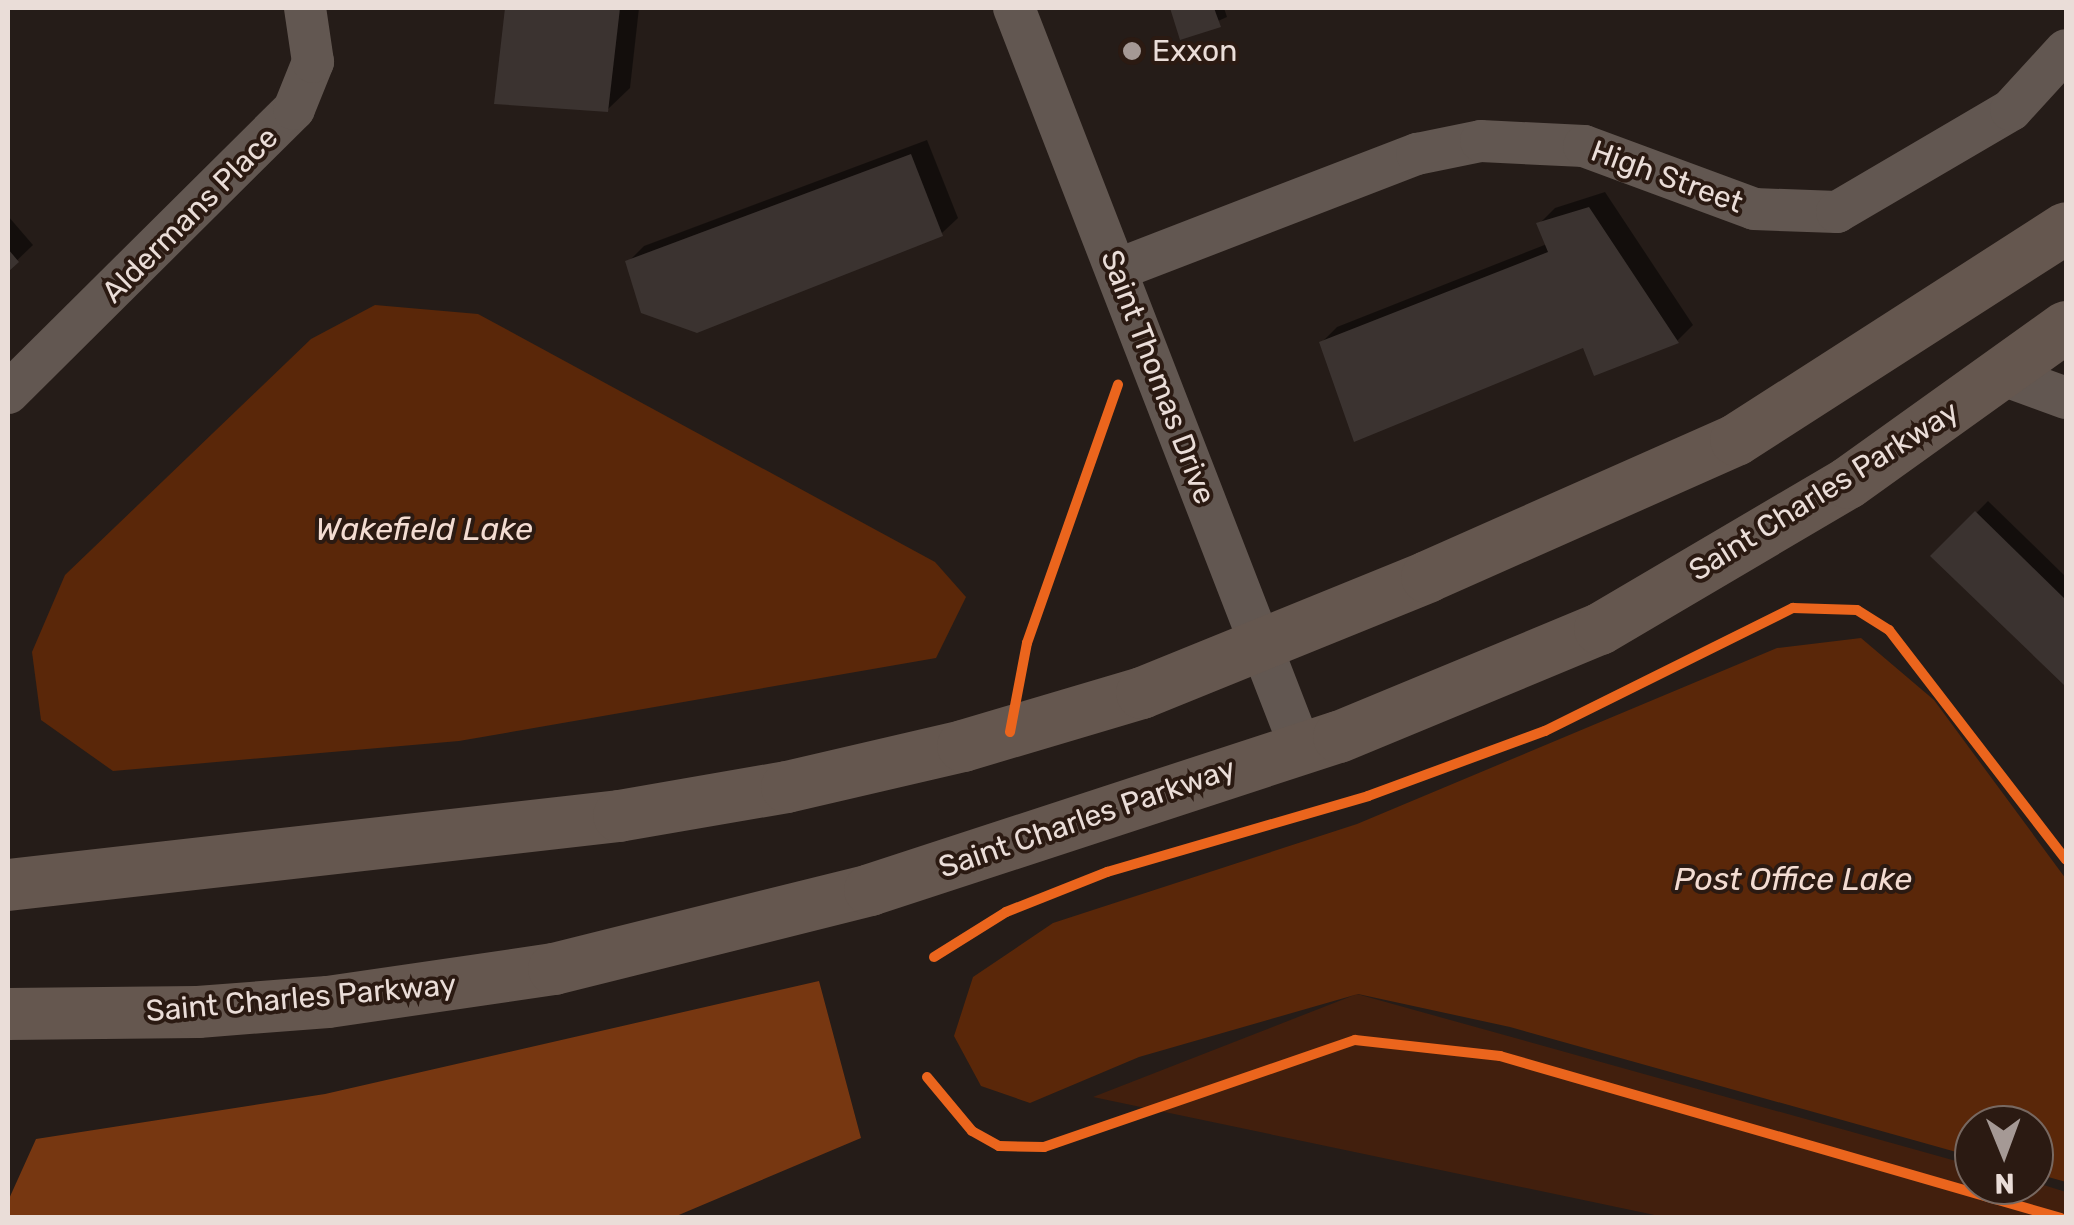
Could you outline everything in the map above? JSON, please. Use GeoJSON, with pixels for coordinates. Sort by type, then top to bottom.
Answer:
{"type":"FeatureCollection","features":[{"type":"Feature","properties":{"kind":"main road"},"geometry":{"type":"LineString","coordinates":[[8,885],[619,816],[787,787],[1123,698],[1262,645],[1736,440],[2066,228]]}},
{"type":"Feature","properties":{"kind":"main road","name":"Saint Charles Parkway"},"geometry":{"type":"LineString","coordinates":[[8,1014],[198,1012],[328,1002],[554,968],[886,885],[1427,703],[1600,629],[1848,483],[2066,326]]}},
{"type":"Feature","properties":{"kind":"street","name":"Aldermans Place"},"geometry":{"type":"LineString","coordinates":[[8,393],[294,109],[313,62],[304,8]]}},
{"type":"Feature","properties":{"kind":"street","name":"Saint Thomas Drive"},"geometry":{"type":"LineString","coordinates":[[1014,8],[1300,746]]}},
{"type":"Feature","properties":{"kind":"street","name":"High Street"},"geometry":{"type":"LineString","coordinates":[[1116,270],[1417,154],[1482,141],[1584,146],[1754,209],[1837,212],[2011,110],[2066,50]]}},
{"type":"Feature","properties":{"kind":"street"},"geometry":{"type":"LineString","coordinates":[[2003,374],[2066,398]]}},
{"type":"Feature","properties":{"kind":"shaded area"},"geometry":{"type":"Polygon","coordinates":[[[819,981],[861,1138],[674,1217],[8,1217],[8,1201],[36,1139],[325,1094],[819,981]]]}},
{"type":"Feature","properties":{"kind":"shaded area"},"geometry":{"type":"Polygon","coordinates":[[[1357,994],[1954,1160],[1954,1205],[2054,1205],[2054,1188],[2066,1192],[2066,1217],[1664,1217],[1093,1097],[1357,994]]]}},
{"type":"Feature","properties":{"kind":"water","name":"Wakefield Lake"},"geometry":{"type":"Polygon","coordinates":[[[375,305],[478,314],[935,562],[966,597],[936,658],[459,741],[113,771],[41,720],[32,652],[65,575],[311,339],[375,305]]]}},
{"type":"Feature","properties":{"kind":"water","name":"Post Office Lake"},"geometry":{"type":"Polygon","coordinates":[[[1861,638],[1934,700],[2066,879],[2066,1182],[2054,1179],[2054,1105],[1954,1105],[1954,1151],[1510,1027],[1358,994],[1139,1057],[1030,1103],[981,1086],[954,1036],[973,977],[1053,923],[1357,824],[1777,648],[1861,638]]]}},
{"type":"Feature","properties":{"kind":"building"},"geometry":{"type":"Polygon","coordinates":[[[505,8],[620,8],[608,112],[494,104],[505,8]]]}},
{"type":"Feature","properties":{"kind":"building"},"geometry":{"type":"Polygon","coordinates":[[[1170,8],[1214,8],[1221,27],[1180,40],[1170,8]]]}},
{"type":"Feature","properties":{"kind":"building"},"geometry":{"type":"Polygon","coordinates":[[[911,154],[943,236],[697,333],[641,313],[625,261],[911,154]]]}},
{"type":"Feature","properties":{"kind":"building"},"geometry":{"type":"Polygon","coordinates":[[[1589,207],[1679,343],[1594,376],[1583,348],[1354,442],[1319,342],[1548,252],[1536,223],[1589,207]]]}},
{"type":"Feature","properties":{"kind":"building"},"geometry":{"type":"Polygon","coordinates":[[[8,249],[19,262],[8,272],[8,249]]]}},
{"type":"Feature","properties":{"kind":"building"},"geometry":{"type":"Polygon","coordinates":[[[1975,511],[2066,600],[2064,685],[1930,556],[1975,511]]]}},
{"type":"Feature","properties":{"kind":"cycle path"},"geometry":{"type":"LineString","coordinates":[[1010,732],[1027,643],[1118,385]]}},
{"type":"Feature","properties":{"kind":"cycle path"},"geometry":{"type":"LineString","coordinates":[[934,957],[1006,912],[1107,872],[1368,796],[1545,731],[1793,608],[1857,610],[1889,630],[2066,860]]}},
{"type":"Feature","properties":{"kind":"cycle path"},"geometry":{"type":"LineString","coordinates":[[927,1077],[972,1131],[999,1146],[1044,1147],[1355,1040],[1500,1056],[2061,1218]]}},
{"type":"Feature","properties":{"kind":"place","name":"Exxon"},"geometry":{"type":"Point","coordinates":[1132,51]}}]}
